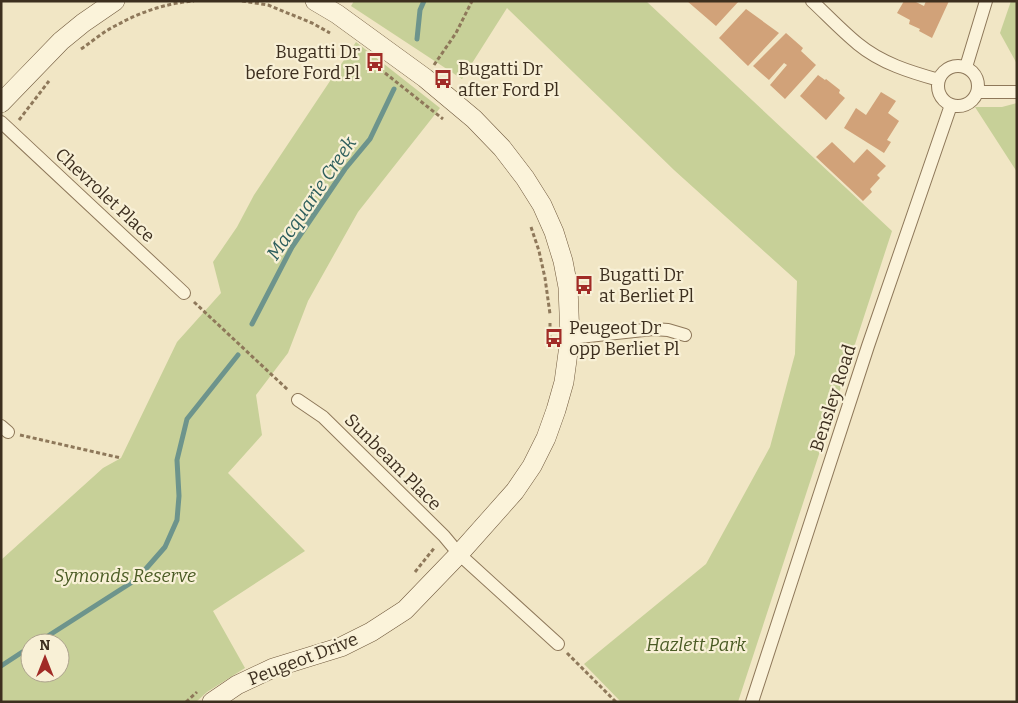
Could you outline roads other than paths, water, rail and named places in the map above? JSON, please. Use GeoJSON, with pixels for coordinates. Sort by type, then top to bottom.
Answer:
{"type":"FeatureCollection","features":[{"type":"Feature","properties":{"kind":"street"},"geometry":{"type":"LineString","coordinates":[[1,103],[61,41],[82,23],[115,1]]}},
{"type":"Feature","properties":{"kind":"street","name":"Peugeot Drive"},"geometry":{"type":"LineString","coordinates":[[208,695],[237,685],[273,668],[341,647],[371,632],[405,610],[459,554],[514,491],[532,466],[546,438],[564,382],[570,338],[568,287],[563,261],[554,232],[542,205],[526,178],[502,148],[474,119],[425,78],[338,14],[315,1]]}},
{"type":"Feature","properties":{"kind":"street"},"geometry":{"type":"LineString","coordinates":[[812,1],[858,44],[879,58],[902,69],[938,80]]}},
{"type":"Feature","properties":{"kind":"street"},"geometry":{"type":"LineString","coordinates":[[966,67],[986,1]]}},
{"type":"Feature","properties":{"kind":"street"},"geometry":{"type":"LineString","coordinates":[[966,67],[971,70],[978,80],[978,92],[971,102],[957,107],[941,98],[938,80],[949,68],[966,67]]}},
{"type":"Feature","properties":{"kind":"street"},"geometry":{"type":"LineString","coordinates":[[978,92],[1017,92]]}},
{"type":"Feature","properties":{"kind":"street","name":"Bensley Road"},"geometry":{"type":"LineString","coordinates":[[752,702],[865,355],[951,105]]}},
{"type":"Feature","properties":{"kind":"street","name":"Chevrolet Place"},"geometry":{"type":"LineString","coordinates":[[1,122],[184,293]]}},
{"type":"Feature","properties":{"kind":"street"},"geometry":{"type":"LineString","coordinates":[[570,338],[653,329],[668,330],[685,335]]}},
{"type":"Feature","properties":{"kind":"street","name":"Sunbeam Place"},"geometry":{"type":"LineString","coordinates":[[298,400],[324,417],[444,536],[459,554],[558,644]]}},
{"type":"Feature","properties":{"kind":"waterway","name":"Macquarie Creek"},"geometry":{"type":"LineString","coordinates":[[417,39],[420,10],[424,1]]}},
{"type":"Feature","properties":{"kind":"waterway","name":"Macquarie Creek"},"geometry":{"type":"LineString","coordinates":[[252,324],[292,247],[345,169],[370,139],[394,89]]}},
{"type":"Feature","properties":{"kind":"waterway","name":"Macquarie Creek"},"geometry":{"type":"LineString","coordinates":[[53,633],[137,579],[165,547],[177,520],[179,496],[177,460],[187,419],[238,355]]}},
{"type":"Feature","properties":{"kind":"waterway","name":"Macquarie Creek"},"geometry":{"type":"LineString","coordinates":[[1,666],[20,654]]}},
{"type":"Feature","properties":{"kind":"place","name":"Bugatti Dr before Ford Pl"},"geometry":{"type":"Point","coordinates":[375,62]}},
{"type":"Feature","properties":{"kind":"place","name":"Bugatti Dr after Ford Pl"},"geometry":{"type":"Point","coordinates":[443,79]}},
{"type":"Feature","properties":{"kind":"place","name":"Bugatti Dr at Berliet Pl"},"geometry":{"type":"Point","coordinates":[584,285]}},
{"type":"Feature","properties":{"kind":"place","name":"Peugeot Dr opp Berliet Pl"},"geometry":{"type":"Point","coordinates":[554,338]}},
{"type":"Feature","properties":{"kind":"park label","name":"Symonds Reserve"},"geometry":{"type":"Point","coordinates":[125,576]}},
{"type":"Feature","properties":{"kind":"park label","name":"Hazlett Park"},"geometry":{"type":"Point","coordinates":[696,645]}}]}
